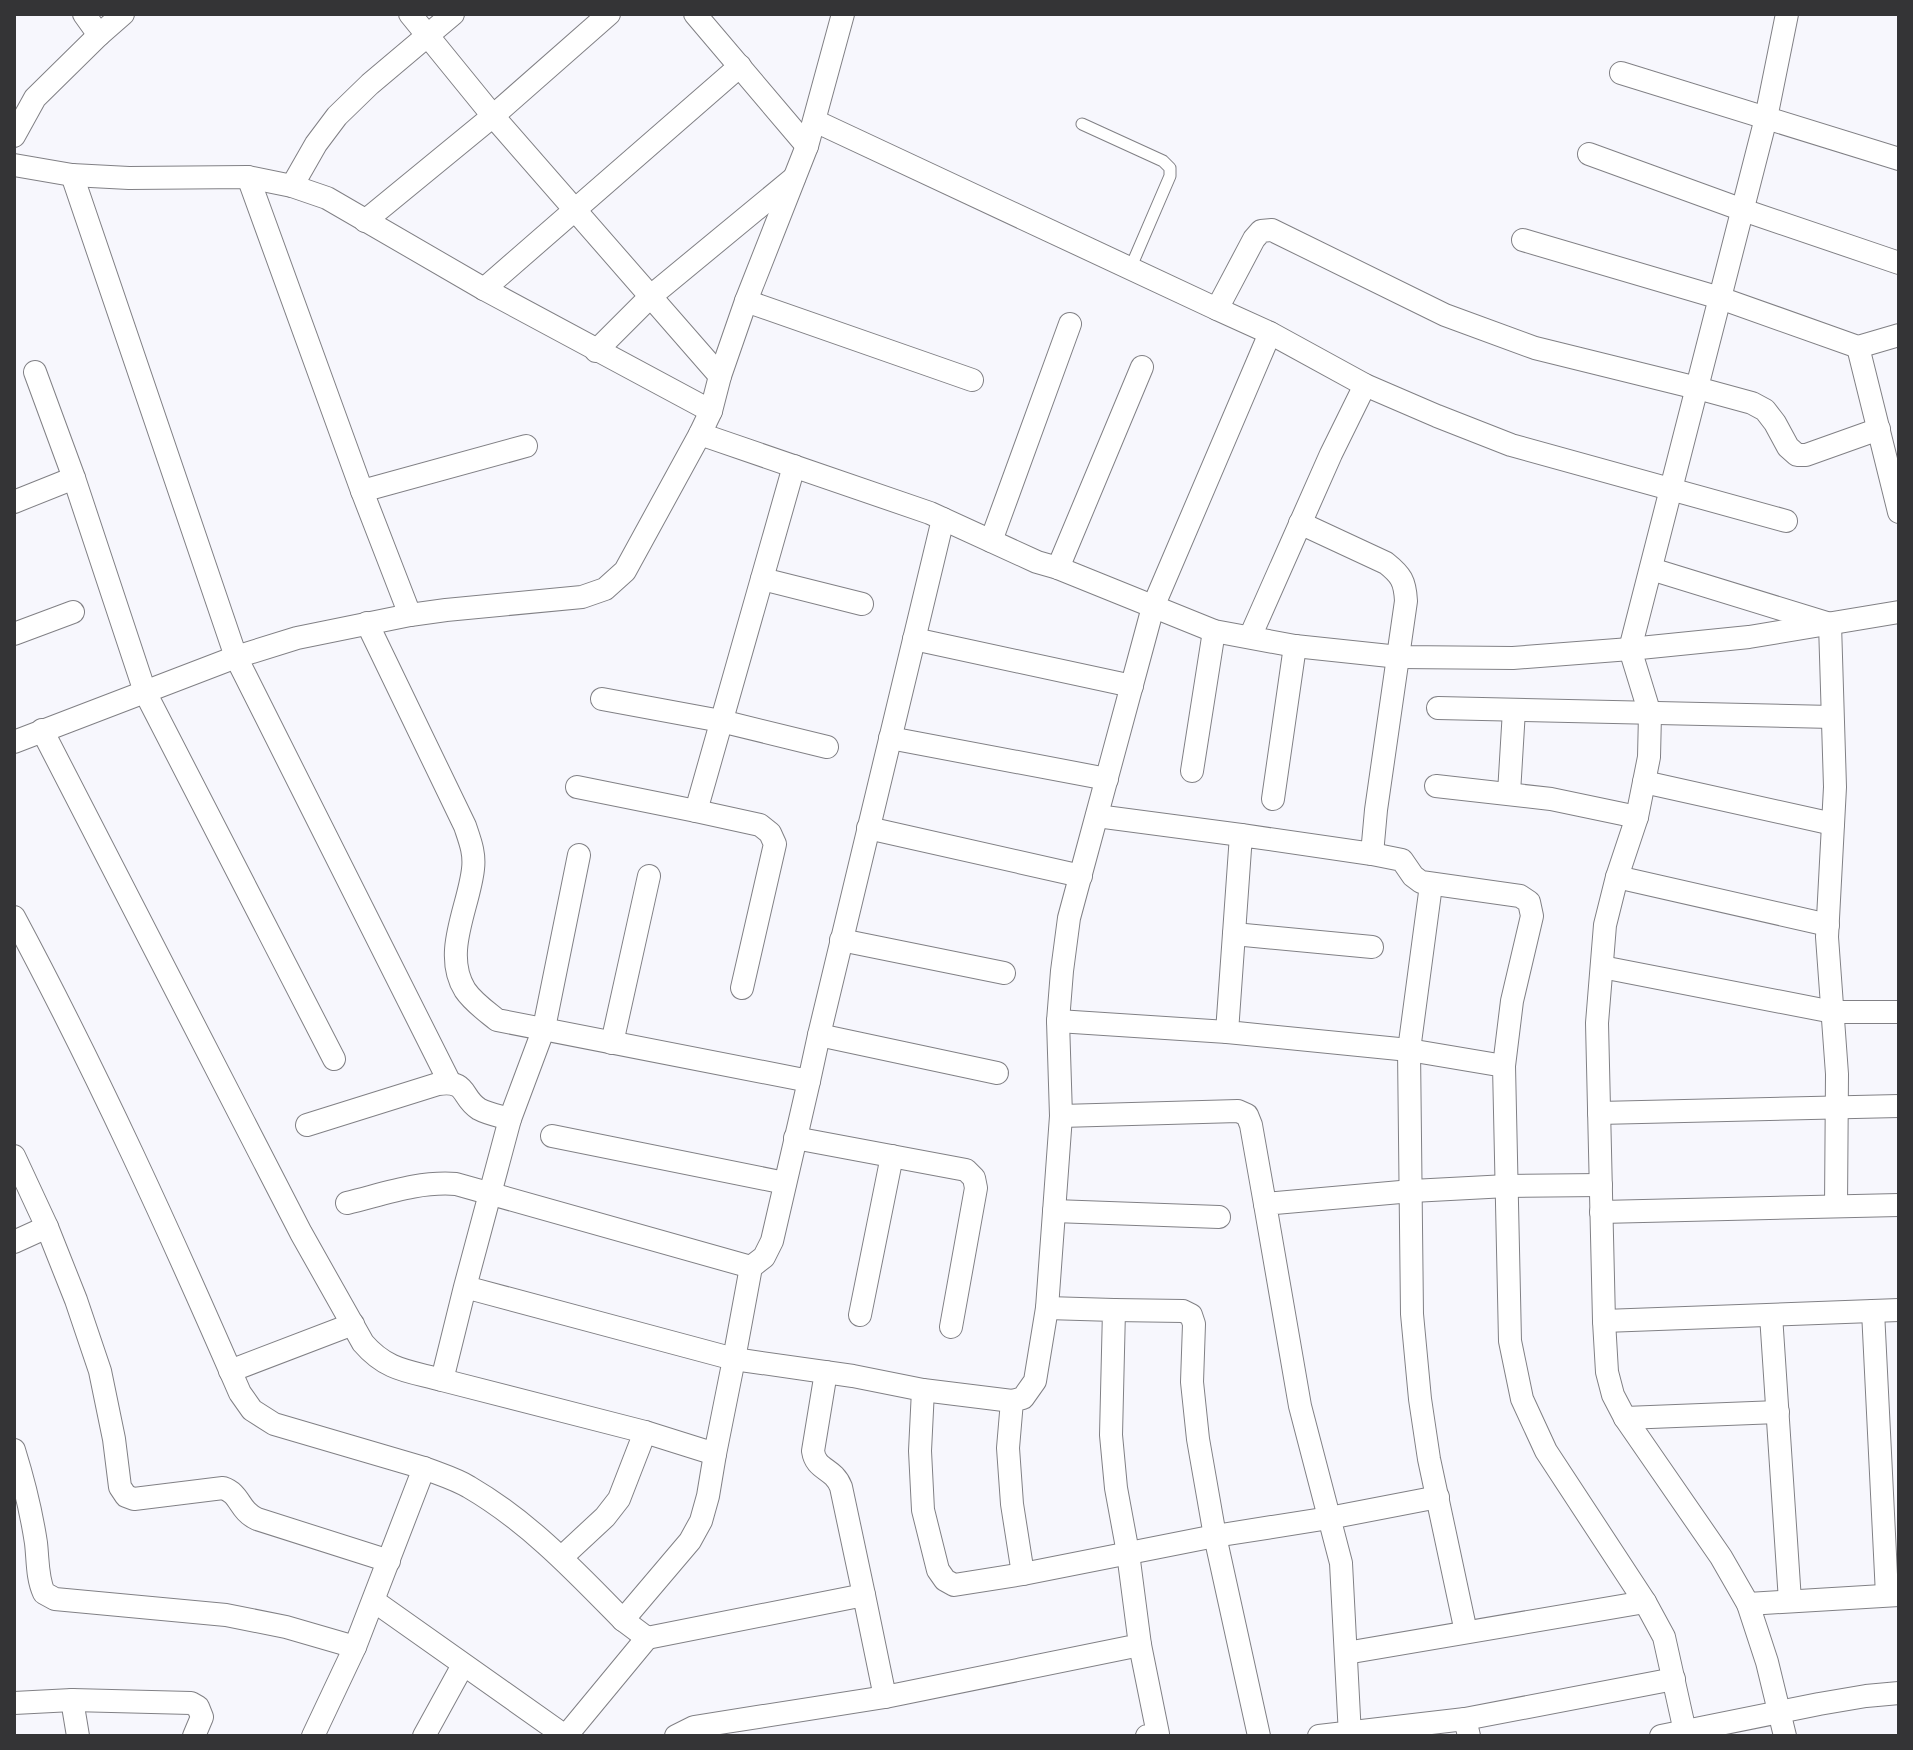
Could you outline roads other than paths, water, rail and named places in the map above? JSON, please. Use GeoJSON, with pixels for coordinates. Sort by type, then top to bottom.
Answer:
{"type":"FeatureCollection","features":[{"type":"Feature","properties":{"kind":"street"},"geometry":{"type":"LineString","coordinates":[[84,14],[99,35]]}},
{"type":"Feature","properties":{"kind":"street"},"geometry":{"type":"LineString","coordinates":[[15,128],[35,98],[123,14]]}},
{"type":"Feature","properties":{"kind":"street"},"geometry":{"type":"LineString","coordinates":[[410,14],[493,116],[720,376]]}},
{"type":"Feature","properties":{"kind":"street"},"geometry":{"type":"LineString","coordinates":[[292,186],[316,144],[337,116],[453,14]]}},
{"type":"Feature","properties":{"kind":"street"},"geometry":{"type":"LineString","coordinates":[[365,221],[493,116],[609,14]]}},
{"type":"Feature","properties":{"kind":"street"},"geometry":{"type":"LineString","coordinates":[[695,14],[807,146]]}},
{"type":"Feature","properties":{"kind":"street"},"geometry":{"type":"LineString","coordinates":[[14,742],[236,657],[297,638],[410,615],[582,597],[605,589],[625,571],[711,411],[746,301],[807,146],[843,14]]}},
{"type":"Feature","properties":{"kind":"street"},"geometry":{"type":"LineString","coordinates":[[1782,16],[1766,118],[1630,649],[1650,714],[1649,757],[1637,817],[1605,925],[1597,1023],[1604,1321],[1607,1372],[1613,1395],[1625,1418],[1721,1557],[1748,1604],[1767,1662],[1785,1736]]}},
{"type":"Feature","properties":{"kind":"street"},"geometry":{"type":"LineString","coordinates":[[484,289],[740,66]]}},
{"type":"Feature","properties":{"kind":"street"},"geometry":{"type":"LineString","coordinates":[[1621,73],[1899,159]]}},
{"type":"Feature","properties":{"kind":"street"},"geometry":{"type":"LineString","coordinates":[[815,121],[1270,333],[1365,385],[1437,416],[1511,445],[1786,521]]}},
{"type":"Feature","properties":{"kind":"street"},"geometry":{"type":"LineString","coordinates":[[1589,154],[1899,263]]}},
{"type":"Feature","properties":{"kind":"street"},"geometry":{"type":"LineString","coordinates":[[14,165],[72,175],[129,178],[248,177],[292,186],[327,198],[484,289],[711,411]]}},
{"type":"Feature","properties":{"kind":"street"},"geometry":{"type":"LineString","coordinates":[[72,175],[236,657],[450,1083]]}},
{"type":"Feature","properties":{"kind":"street"},"geometry":{"type":"LineString","coordinates":[[248,177],[410,615]]}},
{"type":"Feature","properties":{"kind":"street"},"geometry":{"type":"LineString","coordinates":[[596,351],[651,296],[794,178]]}},
{"type":"Feature","properties":{"kind":"street"},"geometry":{"type":"LineString","coordinates":[[1217,309],[1254,239],[1261,231],[1272,230],[1445,315],[1535,348],[1752,403],[1765,410],[1788,447],[1797,455],[1887,439]]}},
{"type":"Feature","properties":{"kind":"street"},"geometry":{"type":"LineString","coordinates":[[1523,240],[1720,298],[1858,347],[1899,335]]}},
{"type":"Feature","properties":{"kind":"street"},"geometry":{"type":"LineString","coordinates":[[746,301],[972,380]]}},
{"type":"Feature","properties":{"kind":"street"},"geometry":{"type":"LineString","coordinates":[[991,541],[1070,324]]}},
{"type":"Feature","properties":{"kind":"street"},"geometry":{"type":"LineString","coordinates":[[465,1287],[734,1359],[923,1390],[1012,1401],[1023,1398],[1030,1390],[1035,1381],[1047,1308],[1061,1116],[1058,1021],[1069,918],[1153,607],[1270,333]]}},
{"type":"Feature","properties":{"kind":"street"},"geometry":{"type":"LineString","coordinates":[[1858,347],[1887,439],[1899,512]]}},
{"type":"Feature","properties":{"kind":"street"},"geometry":{"type":"LineString","coordinates":[[1058,568],[1142,367]]}},
{"type":"Feature","properties":{"kind":"street"},"geometry":{"type":"LineString","coordinates":[[35,372],[74,478],[145,692],[334,1059]]}},
{"type":"Feature","properties":{"kind":"street"},"geometry":{"type":"LineString","coordinates":[[1250,637],[1365,385]]}},
{"type":"Feature","properties":{"kind":"street"},"geometry":{"type":"LineString","coordinates":[[700,434],[930,513],[1037,562],[1214,631],[1295,646],[1399,657],[1513,658],[1749,637],[1899,612]]}},
{"type":"Feature","properties":{"kind":"street"},"geometry":{"type":"LineString","coordinates":[[362,491],[526,446]]}},
{"type":"Feature","properties":{"kind":"street"},"geometry":{"type":"LineString","coordinates":[[696,811],[794,466]]}},
{"type":"Feature","properties":{"kind":"street"},"geometry":{"type":"LineString","coordinates":[[14,502],[74,478]]}},
{"type":"Feature","properties":{"kind":"street"},"geometry":{"type":"LineString","coordinates":[[623,1620],[690,1541],[701,1521],[751,1267],[764,1257],[772,1241],[943,519]]}},
{"type":"Feature","properties":{"kind":"street"},"geometry":{"type":"LineString","coordinates":[[1300,523],[1386,563],[1398,572],[1406,586],[1372,854]]}},
{"type":"Feature","properties":{"kind":"street"},"geometry":{"type":"LineString","coordinates":[[1651,569],[1830,624]]}},
{"type":"Feature","properties":{"kind":"street"},"geometry":{"type":"LineString","coordinates":[[762,579],[862,604]]}},
{"type":"Feature","properties":{"kind":"street"},"geometry":{"type":"LineString","coordinates":[[14,634],[73,612]]}},
{"type":"Feature","properties":{"kind":"street"},"geometry":{"type":"LineString","coordinates":[[367,623],[473,848],[473,869],[456,952],[465,990],[480,1006],[497,1020],[809,1081]]}},
{"type":"Feature","properties":{"kind":"street"},"geometry":{"type":"LineString","coordinates":[[1830,624],[1835,787],[1828,925],[1837,1074],[1836,1206]]}},
{"type":"Feature","properties":{"kind":"street"},"geometry":{"type":"LineString","coordinates":[[1192,771],[1214,631]]}},
{"type":"Feature","properties":{"kind":"street"},"geometry":{"type":"LineString","coordinates":[[914,639],[1132,686]]}},
{"type":"Feature","properties":{"kind":"street"},"geometry":{"type":"LineString","coordinates":[[1273,799],[1295,646]]}},
{"type":"Feature","properties":{"kind":"street"},"geometry":{"type":"LineString","coordinates":[[602,699],[721,721],[827,747]]}},
{"type":"Feature","properties":{"kind":"street"},"geometry":{"type":"LineString","coordinates":[[1438,708],[1832,717]]}},
{"type":"Feature","properties":{"kind":"street"},"geometry":{"type":"LineString","coordinates":[[1509,793],[1514,710]]}},
{"type":"Feature","properties":{"kind":"street"},"geometry":{"type":"LineString","coordinates":[[42,730],[301,1233],[363,1343],[375,1356],[391,1366],[645,1432],[715,1454]]}},
{"type":"Feature","properties":{"kind":"street"},"geometry":{"type":"LineString","coordinates":[[890,738],[1107,779]]}},
{"type":"Feature","properties":{"kind":"street"},"geometry":{"type":"LineString","coordinates":[[1644,782],[1833,824]]}},
{"type":"Feature","properties":{"kind":"street"},"geometry":{"type":"LineString","coordinates":[[1436,786],[1551,799],[1637,817]]}},
{"type":"Feature","properties":{"kind":"street"},"geometry":{"type":"LineString","coordinates":[[577,787],[760,825],[770,833],[775,844],[742,988]]}},
{"type":"Feature","properties":{"kind":"street"},"geometry":{"type":"LineString","coordinates":[[1097,816],[1372,854],[1402,860],[1421,882],[1520,896],[1529,902],[1532,916],[1512,1001],[1504,1066],[1510,1341],[1522,1399],[1546,1451],[1645,1602],[1664,1637],[1685,1733]]}},
{"type":"Feature","properties":{"kind":"street"},"geometry":{"type":"LineString","coordinates":[[868,828],[1081,876]]}},
{"type":"Feature","properties":{"kind":"street"},"geometry":{"type":"LineString","coordinates":[[1227,1032],[1241,835]]}},
{"type":"Feature","properties":{"kind":"street"},"geometry":{"type":"LineString","coordinates":[[442,1380],[510,1119],[544,1028],[579,855]]}},
{"type":"Feature","properties":{"kind":"street"},"geometry":{"type":"LineString","coordinates":[[612,1043],[649,876]]}},
{"type":"Feature","properties":{"kind":"street"},"geometry":{"type":"LineString","coordinates":[[1617,877],[1828,925]]}},
{"type":"Feature","properties":{"kind":"street"},"geometry":{"type":"LineString","coordinates":[[1431,885],[1409,1050],[1412,1314],[1429,1459],[1466,1632]]}},
{"type":"Feature","properties":{"kind":"street"},"geometry":{"type":"LineString","coordinates":[[14,917],[102,1091],[240,1393],[252,1410],[274,1424],[424,1468],[467,1485],[517,1518],[562,1557],[623,1620],[647,1638]]}},
{"type":"Feature","properties":{"kind":"street"},"geometry":{"type":"LineString","coordinates":[[1234,934],[1372,947]]}},
{"type":"Feature","properties":{"kind":"street"},"geometry":{"type":"LineString","coordinates":[[841,940],[1004,973]]}},
{"type":"Feature","properties":{"kind":"street"},"geometry":{"type":"LineString","coordinates":[[1602,967],[1833,1012],[1899,1012]]}},
{"type":"Feature","properties":{"kind":"street"},"geometry":{"type":"LineString","coordinates":[[1058,1021],[1227,1032],[1409,1050],[1504,1066]]}},
{"type":"Feature","properties":{"kind":"street"},"geometry":{"type":"LineString","coordinates":[[819,1035],[997,1073]]}},
{"type":"Feature","properties":{"kind":"street"},"geometry":{"type":"LineString","coordinates":[[307,1125],[438,1084],[450,1083],[467,1094],[481,1111],[510,1119]]}},
{"type":"Feature","properties":{"kind":"street"},"geometry":{"type":"LineString","coordinates":[[1599,1113],[1899,1106]]}},
{"type":"Feature","properties":{"kind":"street"},"geometry":{"type":"LineString","coordinates":[[1061,1116],[1238,1111],[1247,1115],[1300,1406],[1341,1563],[1350,1734]]}},
{"type":"Feature","properties":{"kind":"street"},"geometry":{"type":"LineString","coordinates":[[552,1136],[785,1183]]}},
{"type":"Feature","properties":{"kind":"street"},"geometry":{"type":"LineString","coordinates":[[795,1138],[966,1170],[974,1178],[976,1188],[951,1327]]}},
{"type":"Feature","properties":{"kind":"street"},"geometry":{"type":"LineString","coordinates":[[14,1156],[47,1227],[100,1371],[120,1487],[126,1496],[134,1499],[223,1488],[232,1491],[247,1515],[389,1561]]}},
{"type":"Feature","properties":{"kind":"street"},"geometry":{"type":"LineString","coordinates":[[860,1315],[892,1156]]}},
{"type":"Feature","properties":{"kind":"street"},"geometry":{"type":"LineString","coordinates":[[347,1203],[435,1182],[456,1184],[751,1267]]}},
{"type":"Feature","properties":{"kind":"street"},"geometry":{"type":"LineString","coordinates":[[1265,1204],[1412,1191],[1601,1185]]}},
{"type":"Feature","properties":{"kind":"street"},"geometry":{"type":"LineString","coordinates":[[1601,1212],[1899,1205]]}},
{"type":"Feature","properties":{"kind":"street"},"geometry":{"type":"LineString","coordinates":[[1054,1211],[1219,1217]]}},
{"type":"Feature","properties":{"kind":"street"},"geometry":{"type":"LineString","coordinates":[[14,1242],[47,1227]]}},
{"type":"Feature","properties":{"kind":"street"},"geometry":{"type":"LineString","coordinates":[[1047,1308],[1183,1311],[1191,1315],[1194,1324],[1192,1382],[1196,1425],[1215,1536],[1259,1736]]}},
{"type":"Feature","properties":{"kind":"street"},"geometry":{"type":"LineString","coordinates":[[1114,1310],[1111,1435],[1116,1488],[1155,1735]]}},
{"type":"Feature","properties":{"kind":"street"},"geometry":{"type":"LineString","coordinates":[[1604,1321],[1899,1310]]}},
{"type":"Feature","properties":{"kind":"street"},"geometry":{"type":"LineString","coordinates":[[1748,1604],[1893,1595],[1889,1417],[1873,1311]]}},
{"type":"Feature","properties":{"kind":"street"},"geometry":{"type":"LineString","coordinates":[[1771,1315],[1790,1601]]}},
{"type":"Feature","properties":{"kind":"street"},"geometry":{"type":"LineString","coordinates":[[230,1371],[353,1324]]}},
{"type":"Feature","properties":{"kind":"street"},"geometry":{"type":"LineString","coordinates":[[826,1372],[814,1459],[819,1466],[837,1477],[841,1487],[885,1697]]}},
{"type":"Feature","properties":{"kind":"street"},"geometry":{"type":"LineString","coordinates":[[923,1390],[920,1451],[923,1510],[938,1570],[945,1580],[954,1585],[1438,1497]]}},
{"type":"Feature","properties":{"kind":"street"},"geometry":{"type":"LineString","coordinates":[[1012,1401],[1008,1448],[1012,1504],[1023,1574]]}},
{"type":"Feature","properties":{"kind":"street"},"geometry":{"type":"LineString","coordinates":[[1625,1418],[1778,1412]]}},
{"type":"Feature","properties":{"kind":"street"},"geometry":{"type":"LineString","coordinates":[[562,1557],[605,1517],[619,1499],[645,1432]]}},
{"type":"Feature","properties":{"kind":"street"},"geometry":{"type":"LineString","coordinates":[[14,1450],[27,1492],[39,1583],[44,1593],[55,1599],[226,1615],[286,1627],[355,1647]]}},
{"type":"Feature","properties":{"kind":"street"},"geometry":{"type":"LineString","coordinates":[[313,1736],[355,1647],[424,1468]]}},
{"type":"Feature","properties":{"kind":"street"},"geometry":{"type":"LineString","coordinates":[[374,1601],[566,1736],[647,1638],[864,1595]]}},
{"type":"Feature","properties":{"kind":"street"},"geometry":{"type":"LineString","coordinates":[[1346,1653],[1645,1602]]}},
{"type":"Feature","properties":{"kind":"street"},"geometry":{"type":"LineString","coordinates":[[676,1736],[694,1727],[885,1697],[1140,1645]]}},
{"type":"Feature","properties":{"kind":"street"},"geometry":{"type":"LineString","coordinates":[[424,1736],[463,1665]]}},
{"type":"Feature","properties":{"kind":"street"},"geometry":{"type":"LineString","coordinates":[[1319,1736],[1467,1728],[1674,1679]]}},
{"type":"Feature","properties":{"kind":"street"},"geometry":{"type":"LineString","coordinates":[[1661,1736],[1866,1696],[1899,1693]]}},
{"type":"Feature","properties":{"kind":"street"},"geometry":{"type":"LineString","coordinates":[[72,1700],[78,1736]]}},
{"type":"Feature","properties":{"kind":"street"},"geometry":{"type":"LineString","coordinates":[[14,1703],[72,1700],[191,1703],[198,1707],[202,1717],[199,1734]]}},
{"type":"Feature","properties":{"kind":"lane"},"geometry":{"type":"LineString","coordinates":[[1082,124],[1163,161],[1170,168],[1170,176],[1130,269]]}}]}
